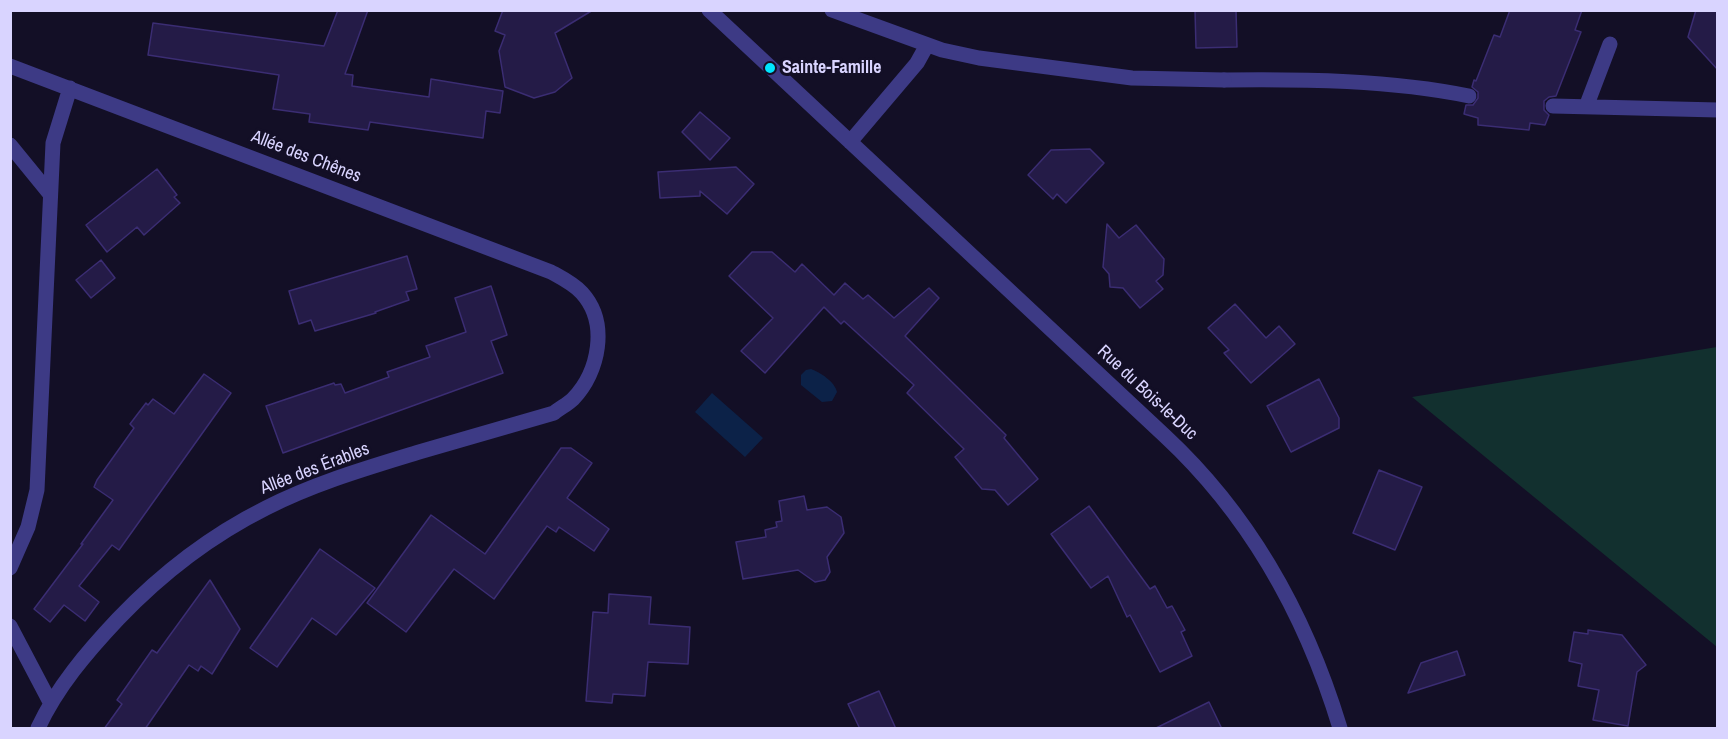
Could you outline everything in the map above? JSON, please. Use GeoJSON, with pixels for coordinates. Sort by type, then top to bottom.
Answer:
{"type":"FeatureCollection","features":[{"type":"Feature","properties":{"kind":"street","name":"Rue du Bois-le-Duc"},"geometry":{"type":"LineString","coordinates":[[709,10],[1179,449],[1209,481],[1239,519],[1288,595],[1315,656],[1340,729]]}},
{"type":"Feature","properties":{"kind":"street"},"geometry":{"type":"LineString","coordinates":[[832,10],[942,50],[980,58],[1132,78],[1288,79],[1431,88],[1469,96]]}},
{"type":"Feature","properties":{"kind":"street"},"geometry":{"type":"LineString","coordinates":[[1586,107],[1611,44]]}},
{"type":"Feature","properties":{"kind":"street"},"geometry":{"type":"LineString","coordinates":[[850,142],[917,63],[927,45]]}},
{"type":"Feature","properties":{"kind":"street","name":"Allée des Chênes"},"geometry":{"type":"LineString","coordinates":[[10,66],[551,272],[582,294]]}},
{"type":"Feature","properties":{"kind":"street"},"geometry":{"type":"LineString","coordinates":[[10,568],[28,527],[37,490],[53,143],[70,88]]}},
{"type":"Feature","properties":{"kind":"street"},"geometry":{"type":"LineString","coordinates":[[1553,106],[1718,110]]}},
{"type":"Feature","properties":{"kind":"street"},"geometry":{"type":"LineString","coordinates":[[10,145],[50,194]]}},
{"type":"Feature","properties":{"kind":"street","name":"Allée des Érables"},"geometry":{"type":"LineString","coordinates":[[39,729],[50,702],[97,641],[141,595],[178,563],[224,531],[265,508],[342,475],[554,413],[572,399],[588,378],[596,356],[598,340],[593,315],[582,294]]}},
{"type":"Feature","properties":{"kind":"street"},"geometry":{"type":"LineString","coordinates":[[10,626],[50,702]]}},
{"type":"Feature","properties":{"kind":"green space"},"geometry":{"type":"Polygon","coordinates":[[[1717,347],[1717,647],[1412,397],[1717,347]]]}},
{"type":"Feature","properties":{"kind":"water"},"geometry":{"type":"Polygon","coordinates":[[[811,369],[823,375],[836,388],[837,392],[832,401],[822,402],[801,385],[801,375],[811,369]]]}},
{"type":"Feature","properties":{"kind":"water"},"geometry":{"type":"Polygon","coordinates":[[[712,393],[763,438],[745,457],[695,412],[712,393]]]}},
{"type":"Feature","properties":{"kind":"building"},"geometry":{"type":"Polygon","coordinates":[[[338,10],[368,10],[345,74],[353,75],[352,86],[429,97],[431,79],[503,91],[500,113],[486,111],[483,138],[370,122],[368,130],[309,122],[310,114],[273,109],[279,75],[148,55],[153,23],[324,46],[338,10]]]}},
{"type":"Feature","properties":{"kind":"building"},"geometry":{"type":"Polygon","coordinates":[[[503,10],[593,10],[555,33],[572,78],[555,92],[534,98],[505,87],[499,51],[505,35],[495,31],[503,10]]]}},
{"type":"Feature","properties":{"kind":"building"},"geometry":{"type":"Polygon","coordinates":[[[1195,10],[1236,10],[1237,47],[1196,48],[1195,10]]]}},
{"type":"Feature","properties":{"kind":"building"},"geometry":{"type":"Polygon","coordinates":[[[1510,10],[1582,10],[1575,30],[1581,32],[1556,96],[1544,101],[1544,110],[1549,115],[1545,125],[1530,123],[1529,130],[1478,125],[1478,118],[1464,114],[1466,105],[1473,105],[1478,98],[1478,92],[1472,87],[1474,80],[1476,81],[1494,35],[1500,37],[1510,10]]]}},
{"type":"Feature","properties":{"kind":"building"},"geometry":{"type":"Polygon","coordinates":[[[1696,10],[1718,10],[1718,70],[1688,37],[1696,10]]]}},
{"type":"Feature","properties":{"kind":"building"},"geometry":{"type":"Polygon","coordinates":[[[700,112],[730,138],[710,160],[682,132],[700,112]]]}},
{"type":"Feature","properties":{"kind":"building"},"geometry":{"type":"Polygon","coordinates":[[[1090,149],[1104,163],[1066,203],[1057,194],[1053,199],[1028,175],[1051,150],[1090,149]]]}},
{"type":"Feature","properties":{"kind":"building"},"geometry":{"type":"Polygon","coordinates":[[[736,167],[754,184],[727,214],[700,191],[700,196],[660,198],[658,172],[736,167]]]}},
{"type":"Feature","properties":{"kind":"building"},"geometry":{"type":"Polygon","coordinates":[[[157,169],[177,195],[174,197],[180,203],[144,235],[137,227],[107,252],[86,225],[157,169]]]}},
{"type":"Feature","properties":{"kind":"building"},"geometry":{"type":"Polygon","coordinates":[[[1107,224],[1119,238],[1136,225],[1164,259],[1163,275],[1156,281],[1163,289],[1140,308],[1123,288],[1110,287],[1109,274],[1103,267],[1107,224]]]}},
{"type":"Feature","properties":{"kind":"building"},"geometry":{"type":"Polygon","coordinates":[[[752,252],[772,252],[795,272],[802,264],[834,295],[845,283],[863,299],[868,295],[894,318],[929,288],[939,298],[905,336],[1006,435],[1004,438],[1038,479],[1008,505],[995,490],[982,489],[955,457],[964,449],[907,393],[914,385],[844,321],[841,324],[824,307],[765,373],[741,351],[773,318],[729,276],[752,252]]]}},
{"type":"Feature","properties":{"kind":"building"},"geometry":{"type":"Polygon","coordinates":[[[407,256],[417,289],[406,292],[409,300],[376,313],[315,331],[311,320],[299,324],[289,291],[407,256]]]}},
{"type":"Feature","properties":{"kind":"building"},"geometry":{"type":"Polygon","coordinates":[[[101,260],[115,278],[91,298],[76,280],[101,260]]]}},
{"type":"Feature","properties":{"kind":"building"},"geometry":{"type":"Polygon","coordinates":[[[491,286],[507,335],[491,341],[503,373],[283,453],[266,406],[334,383],[335,385],[341,384],[345,393],[389,377],[387,372],[430,357],[426,346],[466,332],[455,298],[491,286]]]}},
{"type":"Feature","properties":{"kind":"building"},"geometry":{"type":"Polygon","coordinates":[[[1235,304],[1266,338],[1279,326],[1295,344],[1251,383],[1224,353],[1229,350],[1208,328],[1235,304]]]}},
{"type":"Feature","properties":{"kind":"building"},"geometry":{"type":"Polygon","coordinates":[[[204,374],[231,393],[119,550],[112,545],[79,586],[99,602],[85,621],[64,605],[50,622],[34,609],[113,500],[94,487],[134,428],[130,424],[146,403],[148,405],[153,399],[174,414],[204,374]]]}},
{"type":"Feature","properties":{"kind":"building"},"geometry":{"type":"Polygon","coordinates":[[[1319,379],[1339,418],[1339,428],[1291,452],[1267,406],[1319,379]]]}},
{"type":"Feature","properties":{"kind":"building"},"geometry":{"type":"Polygon","coordinates":[[[561,448],[571,448],[592,463],[567,498],[609,529],[594,551],[559,527],[556,532],[547,526],[494,599],[454,569],[406,632],[367,603],[431,515],[485,554],[561,448]]]}},
{"type":"Feature","properties":{"kind":"building"},"geometry":{"type":"Polygon","coordinates":[[[1379,470],[1422,487],[1395,550],[1353,533],[1379,470]]]}},
{"type":"Feature","properties":{"kind":"building"},"geometry":{"type":"Polygon","coordinates":[[[804,496],[807,510],[827,507],[841,517],[844,533],[827,557],[830,572],[825,580],[815,582],[798,570],[743,579],[736,542],[766,537],[765,530],[777,527],[776,522],[782,521],[779,501],[804,496]]]}},
{"type":"Feature","properties":{"kind":"building"},"geometry":{"type":"Polygon","coordinates":[[[1089,506],[1150,589],[1155,586],[1167,608],[1172,606],[1185,630],[1181,632],[1192,656],[1160,672],[1130,615],[1127,617],[1108,576],[1091,588],[1051,534],[1089,506]]]}},
{"type":"Feature","properties":{"kind":"building"},"geometry":{"type":"Polygon","coordinates":[[[320,549],[375,588],[336,635],[312,618],[277,667],[250,648],[320,549]]]}},
{"type":"Feature","properties":{"kind":"building"},"geometry":{"type":"Polygon","coordinates":[[[210,580],[240,629],[212,674],[201,666],[198,671],[189,665],[145,729],[104,729],[122,704],[117,700],[152,650],[157,653],[210,580]]]}},
{"type":"Feature","properties":{"kind":"building"},"geometry":{"type":"Polygon","coordinates":[[[609,594],[651,597],[649,624],[690,627],[688,664],[648,662],[645,696],[613,694],[612,703],[586,701],[593,612],[608,613],[609,594]]]}},
{"type":"Feature","properties":{"kind":"building"},"geometry":{"type":"Polygon","coordinates":[[[1588,630],[1622,635],[1646,665],[1637,672],[1628,726],[1593,720],[1599,690],[1578,686],[1582,664],[1569,661],[1574,632],[1588,634],[1588,630]]]}},
{"type":"Feature","properties":{"kind":"building"},"geometry":{"type":"Polygon","coordinates":[[[1457,651],[1465,675],[1408,693],[1421,663],[1457,651]]]}},
{"type":"Feature","properties":{"kind":"building"},"geometry":{"type":"Polygon","coordinates":[[[879,691],[896,729],[860,729],[848,704],[879,691]]]}},
{"type":"Feature","properties":{"kind":"building"},"geometry":{"type":"Polygon","coordinates":[[[1209,702],[1222,729],[1154,729],[1209,702]]]}},
{"type":"Feature","properties":{"kind":"place","name":"Sainte-Famille"},"geometry":{"type":"Point","coordinates":[770,68]}}]}
